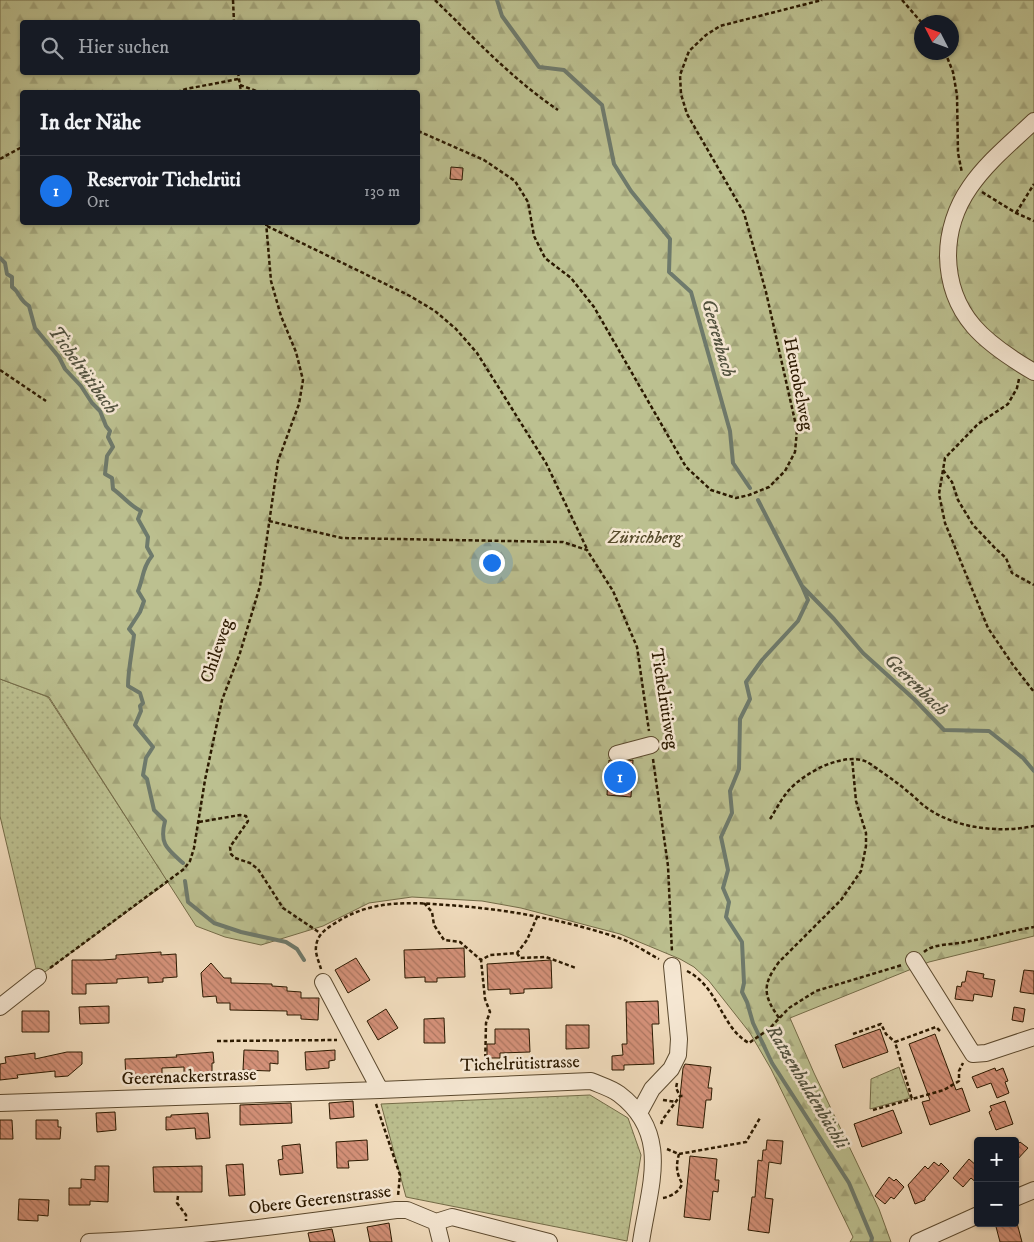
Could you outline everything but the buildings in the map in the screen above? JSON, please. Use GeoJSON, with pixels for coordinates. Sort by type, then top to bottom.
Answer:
{"type":"FeatureCollection","features":[{"type":"Feature","properties":{"kind":"street"},"geometry":{"type":"LineString","coordinates":[[1028,369],[983,336],[965,315],[954,294],[949,269],[949,240],[957,211],[971,185],[990,163],[1034,122]]}},
{"type":"Feature","properties":{"kind":"street"},"geometry":{"type":"LineString","coordinates":[[617,754],[651,744]]}},
{"type":"Feature","properties":{"kind":"street"},"geometry":{"type":"LineString","coordinates":[[914,960],[973,1054],[986,1053],[1034,1038]]}},
{"type":"Feature","properties":{"kind":"street"},"geometry":{"type":"LineString","coordinates":[[639,1113],[652,1089],[671,1069],[678,1055],[679,1039],[672,966]]}},
{"type":"Feature","properties":{"kind":"street"},"geometry":{"type":"LineString","coordinates":[[0,1007],[38,977]]}},
{"type":"Feature","properties":{"kind":"street"},"geometry":{"type":"LineString","coordinates":[[323,982],[354,1040],[376,1090]]}},
{"type":"Feature","properties":{"kind":"street","name":"Tichelrütistrasse"},"geometry":{"type":"LineString","coordinates":[[376,1090],[591,1081],[618,1093],[639,1113],[654,1147],[654,1163],[641,1242]]}},
{"type":"Feature","properties":{"kind":"street","name":"Geerenackerstrasse"},"geometry":{"type":"LineString","coordinates":[[0,1103],[376,1090]]}},
{"type":"Feature","properties":{"kind":"street"},"geometry":{"type":"LineString","coordinates":[[1019,1196],[1034,1190]]}},
{"type":"Feature","properties":{"kind":"street","name":"Obere Geerenstrasse"},"geometry":{"type":"LineString","coordinates":[[89,1242],[140,1240],[187,1235],[233,1236],[396,1210],[407,1210],[436,1222],[452,1217],[549,1242]]}},
{"type":"Feature","properties":{"kind":"street"},"geometry":{"type":"LineString","coordinates":[[918,1242],[974,1217]]}},
{"type":"Feature","properties":{"kind":"street"},"geometry":{"type":"LineString","coordinates":[[436,1222],[441,1242]]}},
{"type":"Feature","properties":{"kind":"path"},"geometry":{"type":"LineString","coordinates":[[233,0],[234,20]]}},
{"type":"Feature","properties":{"kind":"path"},"geometry":{"type":"LineString","coordinates":[[435,0],[539,98],[558,110]]}},
{"type":"Feature","properties":{"kind":"path","name":"Heutobelweg"},"geometry":{"type":"LineString","coordinates":[[420,132],[484,160],[515,181],[528,202],[534,236],[545,258],[571,278],[594,307],[686,467],[711,490],[736,498],[749,495],[769,487],[785,471],[795,452],[797,430],[766,292],[744,213],[687,114],[681,94],[680,75],[689,51],[706,35],[720,26],[822,0]]}},
{"type":"Feature","properties":{"kind":"path"},"geometry":{"type":"LineString","coordinates":[[902,0],[916,15]]}},
{"type":"Feature","properties":{"kind":"path"},"geometry":{"type":"LineString","coordinates":[[949,60],[954,72],[957,95],[958,153],[963,175],[971,185],[1016,213],[1034,221]]}},
{"type":"Feature","properties":{"kind":"path"},"geometry":{"type":"LineString","coordinates":[[238,75],[241,90]]}},
{"type":"Feature","properties":{"kind":"path"},"geometry":{"type":"LineString","coordinates":[[183,90],[238,79]]}},
{"type":"Feature","properties":{"kind":"path"},"geometry":{"type":"LineString","coordinates":[[240,85],[254,90]]}},
{"type":"Feature","properties":{"kind":"path"},"geometry":{"type":"LineString","coordinates":[[0,159],[20,148]]}},
{"type":"Feature","properties":{"kind":"path"},"geometry":{"type":"LineString","coordinates":[[1016,213],[1034,184]]}},
{"type":"Feature","properties":{"kind":"path","name":"Chileweg"},"geometry":{"type":"LineString","coordinates":[[38,977],[184,869],[190,860],[194,848],[205,780],[222,700],[240,653],[260,586],[278,461],[299,404],[303,380],[296,352],[281,316],[271,282],[266,225]]}},
{"type":"Feature","properties":{"kind":"path","name":"Tichelrütiweg"},"geometry":{"type":"LineString","coordinates":[[268,225],[410,296],[436,311],[456,329],[477,353],[546,463],[587,550],[613,591],[637,647],[668,866],[672,966]]}},
{"type":"Feature","properties":{"kind":"path"},"geometry":{"type":"LineString","coordinates":[[1028,369],[1008,404],[978,424],[945,458],[939,494],[945,523],[988,628],[1034,692]]}},
{"type":"Feature","properties":{"kind":"path"},"geometry":{"type":"LineString","coordinates":[[0,370],[46,401]]}},
{"type":"Feature","properties":{"kind":"path"},"geometry":{"type":"LineString","coordinates":[[943,470],[952,482],[958,500],[974,525],[1006,558],[1012,573],[1034,585]]}},
{"type":"Feature","properties":{"kind":"path"},"geometry":{"type":"LineString","coordinates":[[268,522],[342,538],[563,542],[587,550]]}},
{"type":"Feature","properties":{"kind":"path"},"geometry":{"type":"LineString","coordinates":[[780,1018],[769,1002],[766,988],[769,977],[779,962],[841,900],[856,882],[861,871],[866,846],[866,833],[856,801],[852,758]]}},
{"type":"Feature","properties":{"kind":"path"},"geometry":{"type":"LineString","coordinates":[[770,819],[788,790],[799,780],[815,770],[837,761],[852,758],[867,761],[928,809],[958,823],[987,828],[1018,829],[1034,826]]}},
{"type":"Feature","properties":{"kind":"path"},"geometry":{"type":"LineString","coordinates":[[199,822],[240,815],[246,816],[248,821],[230,847],[231,854],[235,858],[250,863],[258,869],[283,908],[320,934]]}},
{"type":"Feature","properties":{"kind":"path"},"geometry":{"type":"LineString","coordinates":[[323,982],[316,947],[320,934],[342,918],[370,907],[407,902],[500,909],[537,916],[625,940],[672,966],[696,975],[704,982],[714,996],[737,1034],[749,1043],[769,1029],[789,1008],[816,992],[914,960],[927,950],[940,946],[1034,927]]}},
{"type":"Feature","properties":{"kind":"path"},"geometry":{"type":"LineString","coordinates":[[424,903],[432,912],[434,925],[444,940],[460,942],[481,960],[485,999],[490,1012],[486,1024],[486,1085]]}},
{"type":"Feature","properties":{"kind":"path"},"geometry":{"type":"LineString","coordinates":[[481,960],[490,955],[517,953],[527,940],[537,916]]}},
{"type":"Feature","properties":{"kind":"path"},"geometry":{"type":"LineString","coordinates":[[517,953],[520,958],[546,957],[576,968]]}},
{"type":"Feature","properties":{"kind":"path"},"geometry":{"type":"LineString","coordinates":[[854,1034],[881,1024],[886,1034],[895,1042],[912,1099]]}},
{"type":"Feature","properties":{"kind":"path"},"geometry":{"type":"LineString","coordinates":[[895,1042],[936,1027],[941,1033],[956,1026]]}},
{"type":"Feature","properties":{"kind":"path"},"geometry":{"type":"LineString","coordinates":[[217,1041],[354,1040]]}},
{"type":"Feature","properties":{"kind":"path"},"geometry":{"type":"LineString","coordinates":[[873,1110],[944,1090],[960,1081],[961,1065],[973,1054]]}},
{"type":"Feature","properties":{"kind":"path"},"geometry":{"type":"LineString","coordinates":[[376,1090],[400,1176],[396,1210]]}},
{"type":"Feature","properties":{"kind":"path"},"geometry":{"type":"LineString","coordinates":[[685,1096],[680,1096],[663,1118],[654,1147],[668,1149],[679,1154],[746,1142],[760,1118]]}},
{"type":"Feature","properties":{"kind":"path"},"geometry":{"type":"LineString","coordinates":[[659,1099],[676,1102]]}},
{"type":"Feature","properties":{"kind":"path"},"geometry":{"type":"LineString","coordinates":[[649,1195],[664,1198],[682,1187],[676,1164],[679,1154]]}},
{"type":"Feature","properties":{"kind":"path"},"geometry":{"type":"LineString","coordinates":[[178,1196],[176,1203],[186,1215],[187,1235]]}},
{"type":"Feature","properties":{"kind":"green space","name":"Zürichberg"},"geometry":{"type":"Polygon","coordinates":[[[0,0],[1034,0],[1034,936],[929,962],[790,1018],[879,1209],[891,1242],[850,1242],[853,1237],[771,1069],[750,1033],[709,981],[694,967],[680,959],[620,934],[521,908],[482,901],[412,897],[369,903],[323,926],[261,945],[225,937],[196,926],[49,697],[0,679],[0,0]]]}},
{"type":"Feature","properties":{"kind":"green space"},"geometry":{"type":"Polygon","coordinates":[[[0,679],[48,697],[168,882],[38,977],[0,816],[0,679]]]}},
{"type":"Feature","properties":{"kind":"green space"},"geometry":{"type":"Polygon","coordinates":[[[899,1067],[910,1098],[870,1109],[871,1079],[899,1067]]]}},
{"type":"Feature","properties":{"kind":"green space"},"geometry":{"type":"Polygon","coordinates":[[[590,1095],[628,1118],[641,1155],[627,1241],[406,1197],[381,1104],[590,1095]]]}},
{"type":"Feature","properties":{"kind":"waterway","name":"Geerenbach"},"geometry":{"type":"LineString","coordinates":[[497,0],[502,16],[539,67],[564,70],[602,105],[614,164],[631,191],[670,239],[669,272],[691,292],[730,431],[733,463],[750,488]]}},
{"type":"Feature","properties":{"kind":"waterway","name":"Tichelrütibach"},"geometry":{"type":"LineString","coordinates":[[0,258],[5,263],[7,274],[12,277],[12,287],[29,306],[35,328],[59,357],[65,369],[100,411],[110,431],[108,437],[113,447],[107,456],[105,474],[112,478],[113,489],[141,511],[138,519],[148,537],[147,547],[152,556],[145,568],[138,591],[144,601],[140,612],[129,629],[134,635],[128,686],[140,693],[143,703],[140,706],[141,711],[135,725],[153,747],[146,758],[143,775],[147,779],[154,810],[165,821],[163,829],[164,841],[169,850],[183,863]]}},
{"type":"Feature","properties":{"kind":"waterway","name":"Geerenbach"},"geometry":{"type":"LineString","coordinates":[[758,500],[802,586],[863,653],[914,699],[944,730],[989,731],[1023,758],[1034,771]]}},
{"type":"Feature","properties":{"kind":"waterway","name":"Ratzenhaldenbächli"},"geometry":{"type":"LineString","coordinates":[[802,586],[808,600],[798,621],[762,660],[746,682],[750,699],[740,719],[739,769],[730,791],[732,813],[721,837],[728,870],[723,888],[729,902],[726,917],[742,942],[744,983],[742,992],[753,1023],[772,1063],[849,1183],[872,1238],[871,1242]]}},
{"type":"Feature","properties":{"kind":"waterway","name":"Tichelrütibach"},"geometry":{"type":"LineString","coordinates":[[185,881],[188,902],[214,923],[241,932],[286,942],[297,949],[304,960]]}},
{"type":"Feature","properties":{"kind":"place","name":"Reservoir Tichelrüti"},"geometry":{"type":"Point","coordinates":[620,777]}}]}
